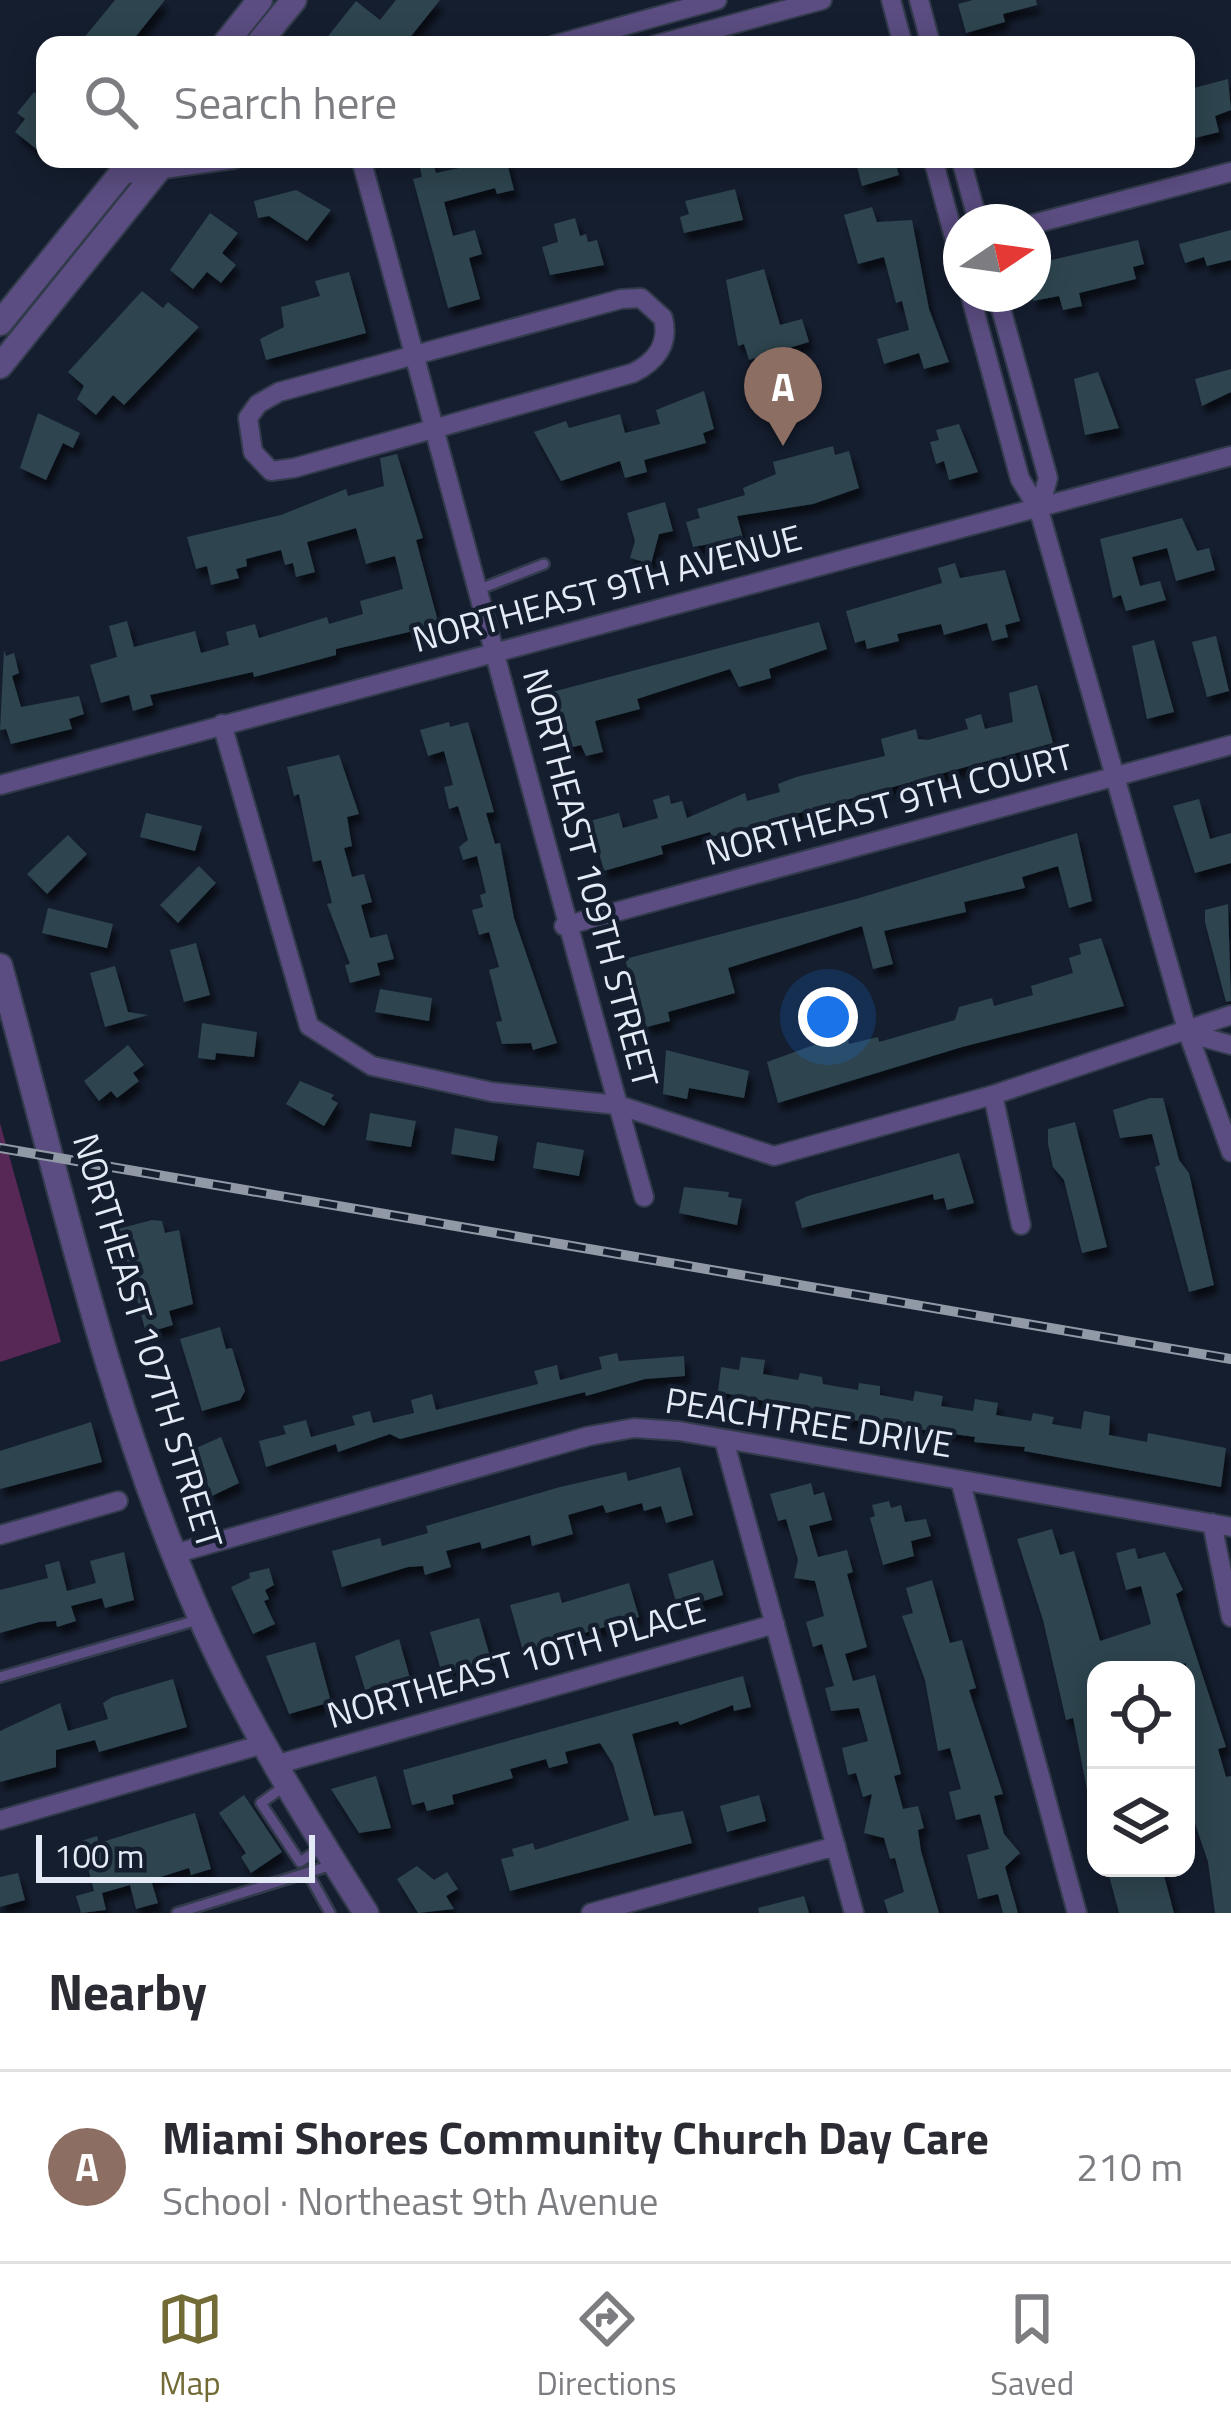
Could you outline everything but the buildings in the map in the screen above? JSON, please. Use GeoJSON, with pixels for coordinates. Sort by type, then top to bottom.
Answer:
{"type":"FeatureCollection","features":[{"type":"Feature","properties":{"kind":"street"},"geometry":{"type":"LineString","coordinates":[[231,36],[260,0]]}},
{"type":"Feature","properties":{"kind":"street"},"geometry":{"type":"LineString","coordinates":[[264,36],[293,0]]}},
{"type":"Feature","properties":{"kind":"street"},"geometry":{"type":"LineString","coordinates":[[587,36],[717,0]]}},
{"type":"Feature","properties":{"kind":"street"},"geometry":{"type":"LineString","coordinates":[[689,36],[822,0]]}},
{"type":"Feature","properties":{"kind":"street"},"geometry":{"type":"LineString","coordinates":[[891,0],[901,36]]}},
{"type":"Feature","properties":{"kind":"street"},"geometry":{"type":"LineString","coordinates":[[919,0],[929,36]]}},
{"type":"Feature","properties":{"kind":"street"},"geometry":{"type":"LineString","coordinates":[[0,323],[125,168]]}},
{"type":"Feature","properties":{"kind":"street"},"geometry":{"type":"LineString","coordinates":[[0,366],[161,168]]}},
{"type":"Feature","properties":{"kind":"street","name":"NORTHEAST 109TH STREET"},"geometry":{"type":"LineString","coordinates":[[363,168],[480,589],[564,926],[644,1197]]}},
{"type":"Feature","properties":{"kind":"street"},"geometry":{"type":"LineString","coordinates":[[936,168],[946,204]]}},
{"type":"Feature","properties":{"kind":"street"},"geometry":{"type":"LineString","coordinates":[[963,168],[973,204]]}},
{"type":"Feature","properties":{"kind":"street"},"geometry":{"type":"LineString","coordinates":[[1051,219],[1231,172]]}},
{"type":"Feature","properties":{"kind":"street"},"geometry":{"type":"LineString","coordinates":[[631,297],[651,304],[663,318],[662,347],[633,373],[436,428],[271,471],[258,462],[249,441],[248,418],[268,397],[631,297]]}},
{"type":"Feature","properties":{"kind":"street"},"geometry":{"type":"LineString","coordinates":[[975,312],[1021,479],[1039,510],[1187,1033],[1231,1152]]}},
{"type":"Feature","properties":{"kind":"street"},"geometry":{"type":"LineString","coordinates":[[1002,312],[1048,478],[1039,510]]}},
{"type":"Feature","properties":{"kind":"street","name":"NORTHEAST 9TH AVENUE"},"geometry":{"type":"LineString","coordinates":[[0,785],[1231,456]]}},
{"type":"Feature","properties":{"kind":"street"},"geometry":{"type":"LineString","coordinates":[[222,724],[309,1026],[372,1066],[493,1092],[618,1105],[774,1156],[993,1095],[1231,1016]]}},
{"type":"Feature","properties":{"kind":"street","name":"NORTHEAST 9TH COURT"},"geometry":{"type":"LineString","coordinates":[[564,926],[1231,745]]}},
{"type":"Feature","properties":{"kind":"street","name":"NORTHEAST 107TH STREET"},"geometry":{"type":"LineString","coordinates":[[0,967],[106,1352],[174,1554],[275,1765],[365,1913]]}},
{"type":"Feature","properties":{"kind":"street"},"geometry":{"type":"LineString","coordinates":[[1187,1033],[1231,1045]]}},
{"type":"Feature","properties":{"kind":"street"},"geometry":{"type":"LineString","coordinates":[[993,1095],[1021,1225]]}},
{"type":"Feature","properties":{"kind":"street","name":"PEACHTREE DRIVE"},"geometry":{"type":"LineString","coordinates":[[174,1554],[613,1431],[657,1429],[1222,1525]]}},
{"type":"Feature","properties":{"kind":"street"},"geometry":{"type":"LineString","coordinates":[[724,1440],[854,1913]]}},
{"type":"Feature","properties":{"kind":"street"},"geometry":{"type":"LineString","coordinates":[[960,1480],[1078,1913]]}},
{"type":"Feature","properties":{"kind":"street"},"geometry":{"type":"LineString","coordinates":[[0,1535],[118,1501]]}},
{"type":"Feature","properties":{"kind":"street"},"geometry":{"type":"LineString","coordinates":[[1222,1525],[1231,1617]]}},
{"type":"Feature","properties":{"kind":"street","name":"NORTHEAST 10TH PLACE"},"geometry":{"type":"LineString","coordinates":[[0,1820],[275,1765],[775,1624]]}},
{"type":"Feature","properties":{"kind":"street"},"geometry":{"type":"LineString","coordinates":[[592,1913],[836,1846]]}},
{"type":"Feature","properties":{"kind":"lane"},"geometry":{"type":"LineString","coordinates":[[480,589],[544,564]]}},
{"type":"Feature","properties":{"kind":"lane"},"geometry":{"type":"LineString","coordinates":[[0,1677],[201,1618]]}},
{"type":"Feature","properties":{"kind":"lane"},"geometry":{"type":"LineString","coordinates":[[177,1913],[309,1875],[329,1855]]}},
{"type":"Feature","properties":{"kind":"lane"},"geometry":{"type":"LineString","coordinates":[[309,1875],[330,1913]]}},
{"type":"Feature","properties":{"kind":"shaded area"},"geometry":{"type":"Polygon","coordinates":[[[0,1123],[61,1342],[0,1362],[0,1123]]]}},
{"type":"Feature","properties":{"kind":"railway"},"geometry":{"type":"LineString","coordinates":[[0,1148],[1231,1359]]}},
{"type":"Feature","properties":{"kind":"place","name":"Miami Shores Community Church Day Care"},"geometry":{"type":"Point","coordinates":[783,446]}}]}
